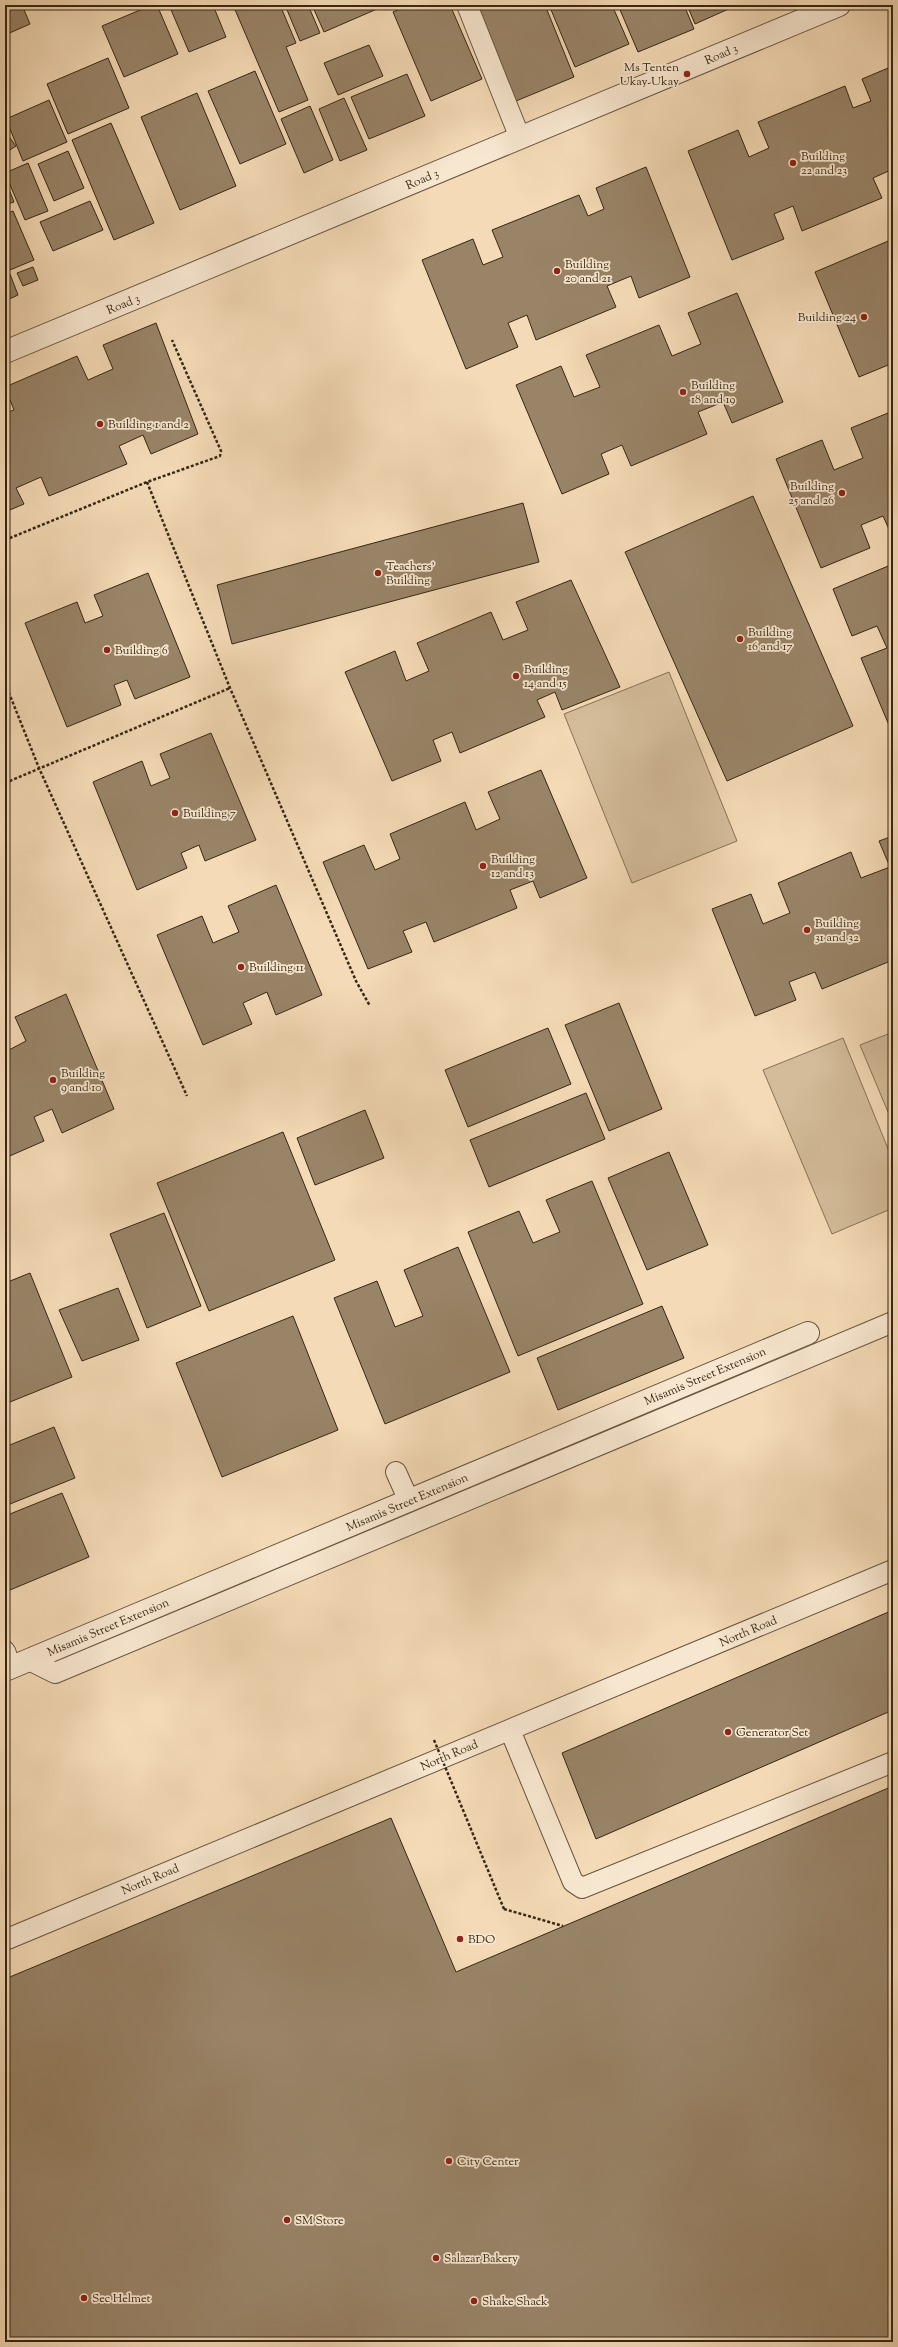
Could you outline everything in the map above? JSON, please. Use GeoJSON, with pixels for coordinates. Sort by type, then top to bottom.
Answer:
{"type":"FeatureCollection","features":[{"type":"Feature","properties":{"kind":"street","name":"Road 3"},"geometry":{"type":"LineString","coordinates":[[5,352],[839,5]]}},
{"type":"Feature","properties":{"kind":"street","name":"Misamis Street Extension"},"geometry":{"type":"LineString","coordinates":[[13,1662],[409,1501],[808,1333]]}},
{"type":"Feature","properties":{"kind":"lane"},"geometry":{"type":"LineString","coordinates":[[467,5],[520,138]]}},
{"type":"Feature","properties":{"kind":"lane"},"geometry":{"type":"LineString","coordinates":[[13,1662],[55,1673],[893,1322]]}},
{"type":"Feature","properties":{"kind":"lane"},"geometry":{"type":"LineString","coordinates":[[396,1472],[409,1501]]}},
{"type":"Feature","properties":{"kind":"lane","name":"North Road"},"geometry":{"type":"LineString","coordinates":[[5,1940],[893,1570]]}},
{"type":"Feature","properties":{"kind":"lane"},"geometry":{"type":"LineString","coordinates":[[510,1730],[573,1882],[582,1888],[893,1762]]}},
{"type":"Feature","properties":{"kind":"path"},"geometry":{"type":"LineString","coordinates":[[5,540],[221,454],[172,340]]}},
{"type":"Feature","properties":{"kind":"path"},"geometry":{"type":"LineString","coordinates":[[148,482],[230,688],[353,973],[370,1006]]}},
{"type":"Feature","properties":{"kind":"path"},"geometry":{"type":"LineString","coordinates":[[5,683],[39,768],[187,1096]]}},
{"type":"Feature","properties":{"kind":"path"},"geometry":{"type":"LineString","coordinates":[[5,783],[230,688]]}},
{"type":"Feature","properties":{"kind":"path"},"geometry":{"type":"LineString","coordinates":[[434,1740],[504,1909],[563,1926]]}},
{"type":"Feature","properties":{"kind":"shaded area"},"geometry":{"type":"Polygon","coordinates":[[[669,672],[737,841],[632,883],[564,714],[669,672]]]}},
{"type":"Feature","properties":{"kind":"shaded area"},"geometry":{"type":"Polygon","coordinates":[[[893,1032],[893,1124],[860,1045],[893,1032]]]}},
{"type":"Feature","properties":{"kind":"shaded area"},"geometry":{"type":"Polygon","coordinates":[[[843,1038],[893,1161],[893,1208],[832,1234],[763,1070],[843,1038]]]}},
{"type":"Feature","properties":{"kind":"building"},"geometry":{"type":"Polygon","coordinates":[[[5,5],[22,5],[30,24],[5,35],[5,5]]]}},
{"type":"Feature","properties":{"kind":"building"},"geometry":{"type":"Polygon","coordinates":[[[152,5],[157,5],[178,54],[124,77],[102,26],[152,5]]]}},
{"type":"Feature","properties":{"kind":"building"},"geometry":{"type":"Polygon","coordinates":[[[169,5],[213,5],[226,37],[189,52],[169,5]]]}},
{"type":"Feature","properties":{"kind":"building"},"geometry":{"type":"Polygon","coordinates":[[[233,5],[280,5],[296,43],[286,47],[308,100],[279,112],[233,5]]]}},
{"type":"Feature","properties":{"kind":"building"},"geometry":{"type":"Polygon","coordinates":[[[285,5],[308,5],[320,33],[300,41],[285,5]]]}},
{"type":"Feature","properties":{"kind":"building"},"geometry":{"type":"Polygon","coordinates":[[[312,5],[376,5],[377,9],[324,32],[312,5]]]}},
{"type":"Feature","properties":{"kind":"building"},"geometry":{"type":"Polygon","coordinates":[[[410,5],[450,5],[482,79],[431,101],[393,12],[410,5]]]}},
{"type":"Feature","properties":{"kind":"building"},"geometry":{"type":"Polygon","coordinates":[[[476,5],[545,5],[574,77],[516,101],[476,5]]]}},
{"type":"Feature","properties":{"kind":"building"},"geometry":{"type":"Polygon","coordinates":[[[549,5],[612,5],[629,44],[575,67],[549,5]]]}},
{"type":"Feature","properties":{"kind":"building"},"geometry":{"type":"Polygon","coordinates":[[[618,5],[684,5],[694,29],[638,52],[618,5]]]}},
{"type":"Feature","properties":{"kind":"building"},"geometry":{"type":"Polygon","coordinates":[[[687,5],[732,5],[733,7],[695,24],[687,5]]]}},
{"type":"Feature","properties":{"kind":"building"},"geometry":{"type":"Polygon","coordinates":[[[369,45],[383,76],[338,95],[324,63],[369,45]]]}},
{"type":"Feature","properties":{"kind":"building"},"geometry":{"type":"Polygon","coordinates":[[[108,58],[129,108],[68,134],[47,84],[108,58]]]}},
{"type":"Feature","properties":{"kind":"building","name":"Building 22 and 23"},"geometry":{"type":"Polygon","coordinates":[[[893,66],[893,169],[873,178],[882,198],[802,231],[793,206],[774,214],[784,239],[732,260],[688,151],[738,130],[749,157],[769,148],[758,122],[845,86],[853,108],[871,101],[862,79],[893,66]]]}},
{"type":"Feature","properties":{"kind":"building"},"geometry":{"type":"Polygon","coordinates":[[[255,71],[286,144],[240,164],[208,91],[255,71]]]}},
{"type":"Feature","properties":{"kind":"building"},"geometry":{"type":"Polygon","coordinates":[[[407,74],[425,116],[369,139],[351,97],[407,74]]]}},
{"type":"Feature","properties":{"kind":"building"},"geometry":{"type":"Polygon","coordinates":[[[197,93],[236,186],[180,210],[141,117],[197,93]]]}},
{"type":"Feature","properties":{"kind":"building"},"geometry":{"type":"Polygon","coordinates":[[[344,98],[367,150],[340,161],[319,109],[344,98]]]}},
{"type":"Feature","properties":{"kind":"building"},"geometry":{"type":"Polygon","coordinates":[[[49,100],[67,142],[23,161],[6,119],[49,100]]]}},
{"type":"Feature","properties":{"kind":"building"},"geometry":{"type":"Polygon","coordinates":[[[310,106],[333,160],[304,173],[281,119],[310,106]]]}},
{"type":"Feature","properties":{"kind":"building"},"geometry":{"type":"Polygon","coordinates":[[[111,123],[154,223],[114,240],[72,140],[111,123]]]}},
{"type":"Feature","properties":{"kind":"building"},"geometry":{"type":"Polygon","coordinates":[[[5,131],[16,146],[5,153],[5,131]]]}},
{"type":"Feature","properties":{"kind":"building"},"geometry":{"type":"Polygon","coordinates":[[[68,151],[84,188],[54,201],[38,164],[68,151]]]}},
{"type":"Feature","properties":{"kind":"building"},"geometry":{"type":"Polygon","coordinates":[[[28,163],[48,211],[25,220],[5,173],[28,163]]]}},
{"type":"Feature","properties":{"kind":"building","name":"Building 20 and 21"},"geometry":{"type":"Polygon","coordinates":[[[646,167],[690,277],[639,298],[631,276],[607,286],[616,307],[536,340],[527,315],[508,323],[518,347],[466,369],[422,260],[473,239],[483,265],[503,257],[492,230],[579,195],[588,216],[604,209],[596,188],[646,167]]]}},
{"type":"Feature","properties":{"kind":"building"},"geometry":{"type":"Polygon","coordinates":[[[5,179],[14,202],[5,205],[5,179]]]}},
{"type":"Feature","properties":{"kind":"building"},"geometry":{"type":"Polygon","coordinates":[[[90,201],[103,230],[53,251],[40,222],[90,201]]]}},
{"type":"Feature","properties":{"kind":"building"},"geometry":{"type":"Polygon","coordinates":[[[13,211],[34,260],[5,272],[5,214],[13,211]]]}},
{"type":"Feature","properties":{"kind":"building","name":"Building 24"},"geometry":{"type":"Polygon","coordinates":[[[893,239],[893,363],[859,377],[815,272],[893,239]]]}},
{"type":"Feature","properties":{"kind":"building"},"geometry":{"type":"Polygon","coordinates":[[[33,267],[38,280],[23,286],[17,273],[33,267]]]}},
{"type":"Feature","properties":{"kind":"building"},"geometry":{"type":"Polygon","coordinates":[[[10,274],[18,295],[5,301],[5,276],[10,274]]]}},
{"type":"Feature","properties":{"kind":"building","name":"Building 18 and 19"},"geometry":{"type":"Polygon","coordinates":[[[737,293],[783,402],[732,423],[723,402],[698,412],[707,434],[631,466],[622,445],[601,454],[609,474],[562,494],[516,385],[561,366],[574,397],[600,387],[586,355],[659,325],[672,356],[701,344],[688,313],[737,293]]]}},
{"type":"Feature","properties":{"kind":"building","name":"Building 1 and 2"},"geometry":{"type":"Polygon","coordinates":[[[156,323],[198,434],[151,454],[143,435],[119,446],[127,464],[49,496],[41,477],[16,488],[24,504],[5,512],[5,413],[14,410],[5,387],[77,356],[88,380],[113,369],[103,345],[156,323]]]}},
{"type":"Feature","properties":{"kind":"building","name":"Building 25 and 26"},"geometry":{"type":"Polygon","coordinates":[[[893,411],[893,538],[883,516],[861,525],[870,548],[821,568],[776,459],[822,440],[834,470],[863,458],[851,428],[893,411]]]}},
{"type":"Feature","properties":{"kind":"building","name":"Building 16 and 17"},"geometry":{"type":"Polygon","coordinates":[[[753,496],[853,726],[727,781],[625,552],[753,496]]]}},
{"type":"Feature","properties":{"kind":"building","name":"Teachers' Building"},"geometry":{"type":"Polygon","coordinates":[[[523,503],[539,562],[232,644],[217,585],[523,503]]]}},
{"type":"Feature","properties":{"kind":"building"},"geometry":{"type":"Polygon","coordinates":[[[893,564],[893,735],[861,658],[887,648],[877,626],[852,636],[833,589],[893,564]]]}},
{"type":"Feature","properties":{"kind":"building","name":"Building 6"},"geometry":{"type":"Polygon","coordinates":[[[148,573],[190,677],[135,699],[127,680],[114,685],[121,705],[67,727],[25,623],[77,602],[85,623],[103,616],[94,595],[148,573]]]}},
{"type":"Feature","properties":{"kind":"building","name":"Building 14 and 15"},"geometry":{"type":"Polygon","coordinates":[[[571,580],[620,687],[562,710],[555,692],[537,700],[545,717],[460,753],[452,732],[433,740],[441,761],[392,781],[345,672],[395,651],[406,681],[429,671],[417,643],[491,612],[503,640],[528,630],[516,602],[571,580]]]}},
{"type":"Feature","properties":{"kind":"building","name":"Building 7"},"geometry":{"type":"Polygon","coordinates":[[[211,733],[256,840],[205,861],[199,845],[181,853],[187,868],[137,890],[93,782],[142,761],[151,786],[170,778],[160,754],[211,733]]]}},
{"type":"Feature","properties":{"kind":"building","name":"Building 12 and 13"},"geometry":{"type":"Polygon","coordinates":[[[541,770],[587,878],[540,898],[533,881],[510,890],[517,908],[434,942],[426,922],[403,931],[412,952],[368,969],[323,862],[364,845],[375,870],[400,859],[390,834],[465,802],[476,830],[500,819],[488,792],[541,770]]]}},
{"type":"Feature","properties":{"kind":"building","name":"Building 31 and 32"},"geometry":{"type":"Polygon","coordinates":[[[893,836],[893,937],[891,938],[893,960],[822,989],[815,972],[789,982],[796,1000],[755,1016],[712,909],[751,894],[763,924],[790,913],[778,883],[851,852],[861,878],[890,867],[879,841],[893,836]]]}},
{"type":"Feature","properties":{"kind":"building","name":"Building 11"},"geometry":{"type":"Polygon","coordinates":[[[276,885],[322,995],[276,1015],[267,992],[243,1003],[252,1024],[203,1045],[157,935],[202,916],[213,943],[239,932],[228,906],[276,885]]]}},
{"type":"Feature","properties":{"kind":"building","name":"Building 9 and 10"},"geometry":{"type":"Polygon","coordinates":[[[66,994],[114,1109],[62,1133],[52,1109],[34,1117],[44,1141],[5,1158],[5,1047],[7,1051],[26,1041],[15,1017],[66,994]]]}},
{"type":"Feature","properties":{"kind":"building"},"geometry":{"type":"Polygon","coordinates":[[[619,1003],[662,1109],[609,1131],[565,1025],[619,1003]]]}},
{"type":"Feature","properties":{"kind":"building"},"geometry":{"type":"Polygon","coordinates":[[[548,1028],[571,1084],[468,1127],[445,1070],[548,1028]]]}},
{"type":"Feature","properties":{"kind":"building"},"geometry":{"type":"Polygon","coordinates":[[[586,1093],[605,1139],[489,1187],[470,1140],[586,1093]]]}},
{"type":"Feature","properties":{"kind":"building"},"geometry":{"type":"Polygon","coordinates":[[[365,1110],[384,1158],[315,1185],[297,1138],[365,1110]]]}},
{"type":"Feature","properties":{"kind":"building"},"geometry":{"type":"Polygon","coordinates":[[[283,1132],[335,1260],[209,1311],[157,1183],[283,1132]]]}},
{"type":"Feature","properties":{"kind":"building"},"geometry":{"type":"Polygon","coordinates":[[[669,1152],[708,1245],[647,1270],[608,1178],[669,1152]]]}},
{"type":"Feature","properties":{"kind":"building"},"geometry":{"type":"Polygon","coordinates":[[[592,1181],[643,1304],[518,1356],[468,1232],[519,1211],[533,1243],[560,1232],[546,1200],[592,1181]]]}},
{"type":"Feature","properties":{"kind":"building"},"geometry":{"type":"Polygon","coordinates":[[[164,1213],[201,1306],[147,1328],[110,1234],[164,1213]]]}},
{"type":"Feature","properties":{"kind":"building"},"geometry":{"type":"Polygon","coordinates":[[[458,1247],[510,1372],[385,1424],[334,1298],[377,1281],[395,1327],[423,1316],[404,1270],[458,1247]]]}},
{"type":"Feature","properties":{"kind":"building"},"geometry":{"type":"Polygon","coordinates":[[[30,1273],[72,1377],[5,1404],[5,1283],[30,1273]]]}},
{"type":"Feature","properties":{"kind":"building"},"geometry":{"type":"Polygon","coordinates":[[[118,1288],[139,1340],[82,1361],[59,1310],[118,1288]]]}},
{"type":"Feature","properties":{"kind":"building"},"geometry":{"type":"Polygon","coordinates":[[[662,1306],[684,1358],[558,1410],[537,1358],[662,1306]]]}},
{"type":"Feature","properties":{"kind":"building"},"geometry":{"type":"Polygon","coordinates":[[[293,1316],[338,1430],[222,1477],[176,1363],[293,1316]]]}},
{"type":"Feature","properties":{"kind":"building"},"geometry":{"type":"Polygon","coordinates":[[[54,1427],[75,1478],[5,1506],[5,1447],[54,1427]]]}},
{"type":"Feature","properties":{"kind":"building"},"geometry":{"type":"Polygon","coordinates":[[[62,1493],[89,1557],[10,1590],[5,1579],[5,1516],[62,1493]]]}},
{"type":"Feature","properties":{"kind":"building","name":"Generator Set"},"geometry":{"type":"Polygon","coordinates":[[[893,1610],[893,1710],[596,1839],[562,1753],[893,1610]]]}},
{"type":"Feature","properties":{"kind":"building","name":"City Center"},"geometry":{"type":"Polygon","coordinates":[[[893,1786],[893,2342],[5,2342],[5,1979],[391,1818],[456,1972],[893,1786]]]}},
{"type":"Feature","properties":{"kind":"place","name":"Ms Tenten Ukay-Ukay"},"geometry":{"type":"Point","coordinates":[687,74]}},
{"type":"Feature","properties":{"kind":"place","name":"Building 22 and 23"},"geometry":{"type":"Point","coordinates":[793,163]}},
{"type":"Feature","properties":{"kind":"place","name":"Building 20 and 21"},"geometry":{"type":"Point","coordinates":[557,271]}},
{"type":"Feature","properties":{"kind":"place","name":"Building 24"},"geometry":{"type":"Point","coordinates":[864,317]}},
{"type":"Feature","properties":{"kind":"place","name":"Building 18 and 19"},"geometry":{"type":"Point","coordinates":[683,392]}},
{"type":"Feature","properties":{"kind":"place","name":"Building 1 and 2"},"geometry":{"type":"Point","coordinates":[100,424]}},
{"type":"Feature","properties":{"kind":"place","name":"Building 25 and 26"},"geometry":{"type":"Point","coordinates":[842,493]}},
{"type":"Feature","properties":{"kind":"place","name":"Teachers' Building"},"geometry":{"type":"Point","coordinates":[378,573]}},
{"type":"Feature","properties":{"kind":"place","name":"Building 16 and 17"},"geometry":{"type":"Point","coordinates":[740,639]}},
{"type":"Feature","properties":{"kind":"place","name":"Building 6"},"geometry":{"type":"Point","coordinates":[107,650]}},
{"type":"Feature","properties":{"kind":"place","name":"Building 14 and 15"},"geometry":{"type":"Point","coordinates":[516,676]}},
{"type":"Feature","properties":{"kind":"place","name":"Building 7"},"geometry":{"type":"Point","coordinates":[175,813]}},
{"type":"Feature","properties":{"kind":"place","name":"Building 12 and 13"},"geometry":{"type":"Point","coordinates":[483,866]}},
{"type":"Feature","properties":{"kind":"place","name":"Building 31 and 32"},"geometry":{"type":"Point","coordinates":[807,930]}},
{"type":"Feature","properties":{"kind":"place","name":"Building 11"},"geometry":{"type":"Point","coordinates":[241,967]}},
{"type":"Feature","properties":{"kind":"place","name":"Building 9 and 10"},"geometry":{"type":"Point","coordinates":[53,1080]}},
{"type":"Feature","properties":{"kind":"place","name":"Generator Set"},"geometry":{"type":"Point","coordinates":[728,1732]}},
{"type":"Feature","properties":{"kind":"place","name":"BDO"},"geometry":{"type":"Point","coordinates":[460,1939]}},
{"type":"Feature","properties":{"kind":"place","name":"City Center"},"geometry":{"type":"Point","coordinates":[449,2161]}},
{"type":"Feature","properties":{"kind":"place","name":"SM Store"},"geometry":{"type":"Point","coordinates":[287,2220]}},
{"type":"Feature","properties":{"kind":"place","name":"Salazar Bakery"},"geometry":{"type":"Point","coordinates":[436,2258]}},
{"type":"Feature","properties":{"kind":"place","name":"Sec Helmet"},"geometry":{"type":"Point","coordinates":[84,2298]}},
{"type":"Feature","properties":{"kind":"place","name":"Shake Shack"},"geometry":{"type":"Point","coordinates":[474,2301]}}]}
